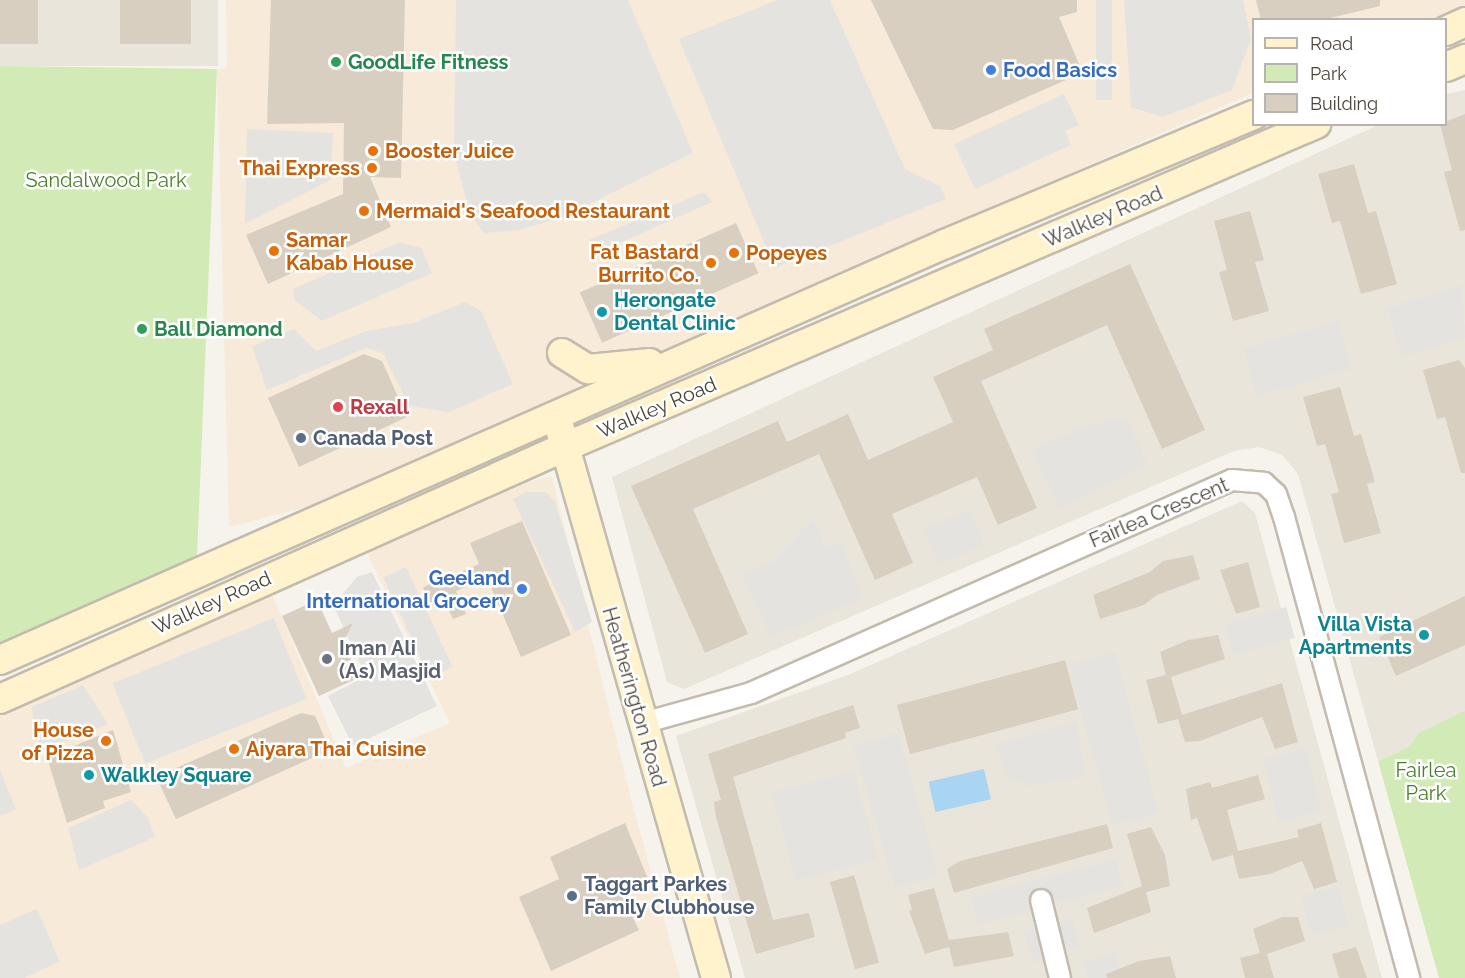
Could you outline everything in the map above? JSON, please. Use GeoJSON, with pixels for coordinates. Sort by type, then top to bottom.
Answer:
{"type":"FeatureCollection","features":[{"type":"Feature","properties":{"kind":"main road"},"geometry":{"type":"LineString","coordinates":[[1447,31],[1465,22]]}},
{"type":"Feature","properties":{"kind":"main road"},"geometry":{"type":"LineString","coordinates":[[1447,67],[1465,58]]}},
{"type":"Feature","properties":{"kind":"main road","name":"Walkley Road"},"geometry":{"type":"LineString","coordinates":[[0,660],[699,352],[1252,116]]}},
{"type":"Feature","properties":{"kind":"main road","name":"Walkley Road"},"geometry":{"type":"LineString","coordinates":[[0,699],[565,447],[1311,126]]}},
{"type":"Feature","properties":{"kind":"main road"},"geometry":{"type":"LineString","coordinates":[[562,353],[588,369],[607,370],[699,352]]}},
{"type":"Feature","properties":{"kind":"main road","name":"Heatherington Road"},"geometry":{"type":"LineString","coordinates":[[557,415],[716,978]]}},
{"type":"Feature","properties":{"kind":"street","name":"Fairlea Crescent"},"geometry":{"type":"LineString","coordinates":[[643,723],[751,693],[1232,480],[1264,483],[1276,494],[1284,517],[1409,978]]}},
{"type":"Feature","properties":{"kind":"street"},"geometry":{"type":"LineString","coordinates":[[1041,900],[1060,978]]}},
{"type":"Feature","properties":{"kind":"shaded area"},"geometry":{"type":"Polygon","coordinates":[[[0,0],[218,0],[218,66],[0,66],[0,0]]]}},
{"type":"Feature","properties":{"kind":"shaded area"},"geometry":{"type":"Polygon","coordinates":[[[226,0],[1465,0],[1465,7],[1437,18],[1252,18],[1252,93],[309,506],[229,527],[217,69],[227,68],[226,0]]]}},
{"type":"Feature","properties":{"kind":"shaded area"},"geometry":{"type":"Polygon","coordinates":[[[456,0],[628,0],[693,153],[563,217],[519,230],[484,233],[470,214],[454,153],[456,0]]]}},
{"type":"Feature","properties":{"kind":"shaded area"},"geometry":{"type":"Polygon","coordinates":[[[777,0],[830,0],[905,169],[940,186],[946,199],[775,268],[679,39],[777,0]]]}},
{"type":"Feature","properties":{"kind":"shaded area"},"geometry":{"type":"Polygon","coordinates":[[[1096,0],[1112,0],[1112,100],[1096,100],[1096,0]]]}},
{"type":"Feature","properties":{"kind":"shaded area"},"geometry":{"type":"Polygon","coordinates":[[[1124,0],[1243,0],[1251,39],[1232,90],[1163,117],[1131,107],[1124,0]]]}},
{"type":"Feature","properties":{"kind":"shaded area"},"geometry":{"type":"Polygon","coordinates":[[[1465,90],[1465,722],[1378,761],[1298,474],[1282,455],[1259,447],[1234,451],[684,689],[667,682],[612,477],[1376,126],[1447,126],[1447,94],[1465,90]]]}},
{"type":"Feature","properties":{"kind":"shaded area"},"geometry":{"type":"Polygon","coordinates":[[[1064,94],[1079,125],[1065,131],[1071,145],[975,189],[954,144],[1064,94]]]}},
{"type":"Feature","properties":{"kind":"shaded area"},"geometry":{"type":"Polygon","coordinates":[[[247,129],[333,133],[330,180],[245,224],[247,129]]]}},
{"type":"Feature","properties":{"kind":"shaded area"},"geometry":{"type":"Polygon","coordinates":[[[704,192],[712,202],[595,254],[589,240],[704,192]]]}},
{"type":"Feature","properties":{"kind":"shaded area"},"geometry":{"type":"Polygon","coordinates":[[[400,242],[421,248],[432,273],[322,321],[295,301],[293,289],[400,242]]]}},
{"type":"Feature","properties":{"kind":"shaded area"},"geometry":{"type":"Polygon","coordinates":[[[1462,285],[1465,338],[1402,357],[1387,308],[1462,285]]]}},
{"type":"Feature","properties":{"kind":"shaded area"},"geometry":{"type":"Polygon","coordinates":[[[465,302],[481,311],[513,384],[449,412],[409,406],[383,353],[366,348],[267,390],[252,346],[294,329],[316,351],[366,331],[413,323],[465,302]]]}},
{"type":"Feature","properties":{"kind":"shaded area"},"geometry":{"type":"Polygon","coordinates":[[[1338,321],[1352,369],[1257,396],[1243,348],[1338,321]]]}},
{"type":"Feature","properties":{"kind":"shaded area"},"geometry":{"type":"Polygon","coordinates":[[[1126,418],[1148,465],[1060,509],[1032,450],[1084,426],[1126,418]]]}},
{"type":"Feature","properties":{"kind":"shaded area"},"geometry":{"type":"Polygon","coordinates":[[[552,477],[631,799],[680,978],[0,978],[0,709],[271,592],[346,768],[450,723],[366,551],[525,482],[552,477]]]}},
{"type":"Feature","properties":{"kind":"shaded area"},"geometry":{"type":"Polygon","coordinates":[[[527,492],[546,492],[555,502],[592,622],[575,632],[513,499],[527,492]]]}},
{"type":"Feature","properties":{"kind":"shaded area"},"geometry":{"type":"Polygon","coordinates":[[[1242,501],[1255,513],[1382,978],[745,978],[676,736],[848,675],[1242,501]]]}},
{"type":"Feature","properties":{"kind":"shaded area"},"geometry":{"type":"Polygon","coordinates":[[[969,510],[984,545],[939,564],[924,529],[969,510]]]}},
{"type":"Feature","properties":{"kind":"shaded area"},"geometry":{"type":"Polygon","coordinates":[[[813,518],[825,548],[841,542],[863,598],[771,637],[742,574],[773,562],[813,518]]]}},
{"type":"Feature","properties":{"kind":"shaded area"},"geometry":{"type":"Polygon","coordinates":[[[406,567],[452,667],[430,677],[383,578],[406,567]]]}},
{"type":"Feature","properties":{"kind":"shaded area"},"geometry":{"type":"Polygon","coordinates":[[[372,572],[437,706],[353,746],[328,696],[366,676],[333,605],[357,577],[372,572]]]}},
{"type":"Feature","properties":{"kind":"shaded area"},"geometry":{"type":"Polygon","coordinates":[[[1286,607],[1295,638],[1233,655],[1224,625],[1286,607]]]}},
{"type":"Feature","properties":{"kind":"shaded area"},"geometry":{"type":"Polygon","coordinates":[[[274,618],[307,699],[145,764],[113,683],[274,618]]]}},
{"type":"Feature","properties":{"kind":"shaded area"},"geometry":{"type":"Polygon","coordinates":[[[1115,652],[1158,813],[1112,826],[1069,664],[1115,652]]]}},
{"type":"Feature","properties":{"kind":"shaded area"},"geometry":{"type":"Polygon","coordinates":[[[83,685],[108,724],[43,750],[34,733],[32,707],[83,685]]]}},
{"type":"Feature","properties":{"kind":"shaded area"},"geometry":{"type":"Polygon","coordinates":[[[1077,721],[1085,776],[1028,786],[1005,775],[996,745],[1077,721]]]}},
{"type":"Feature","properties":{"kind":"shaded area"},"geometry":{"type":"Polygon","coordinates":[[[898,733],[939,875],[895,888],[854,746],[898,733]]]}},
{"type":"Feature","properties":{"kind":"shaded area"},"geometry":{"type":"Polygon","coordinates":[[[1306,748],[1323,811],[1279,822],[1263,760],[1306,748]]]}},
{"type":"Feature","properties":{"kind":"shaded area"},"geometry":{"type":"Polygon","coordinates":[[[0,770],[16,809],[0,816],[0,770]]]}},
{"type":"Feature","properties":{"kind":"shaded area"},"geometry":{"type":"Polygon","coordinates":[[[854,771],[878,859],[795,881],[772,793],[854,771]]]}},
{"type":"Feature","properties":{"kind":"shaded area"},"geometry":{"type":"Polygon","coordinates":[[[131,800],[148,818],[155,837],[79,870],[68,828],[131,800]]]}},
{"type":"Feature","properties":{"kind":"shaded area"},"geometry":{"type":"Polygon","coordinates":[[[1115,859],[1122,886],[978,925],[971,898],[1115,859]]]}},
{"type":"Feature","properties":{"kind":"shaded area"},"geometry":{"type":"Polygon","coordinates":[[[1338,886],[1349,926],[1312,935],[1301,896],[1338,886]]]}},
{"type":"Feature","properties":{"kind":"shaded area"},"geometry":{"type":"Polygon","coordinates":[[[37,909],[60,962],[24,978],[0,978],[0,925],[37,909]]]}},
{"type":"Feature","properties":{"kind":"shaded area"},"geometry":{"type":"Polygon","coordinates":[[[1072,918],[1081,948],[1033,962],[1024,933],[1072,918]]]}},
{"type":"Feature","properties":{"kind":"shaded area"},"geometry":{"type":"Polygon","coordinates":[[[1115,952],[1122,978],[1088,978],[1083,962],[1115,952]]]}},
{"type":"Feature","properties":{"kind":"green space","name":"Sandalwood Park"},"geometry":{"type":"Polygon","coordinates":[[[0,66],[217,69],[197,557],[0,642],[0,66]]]}},
{"type":"Feature","properties":{"kind":"green space","name":"Fairlea Park"},"geometry":{"type":"Polygon","coordinates":[[[1465,711],[1465,978],[1439,978],[1378,761],[1409,747],[1419,733],[1465,711]]]}},
{"type":"Feature","properties":{"kind":"water"},"geometry":{"type":"Polygon","coordinates":[[[984,769],[991,799],[935,812],[928,782],[984,769]]]}},
{"type":"Feature","properties":{"kind":"building"},"geometry":{"type":"Polygon","coordinates":[[[0,0],[38,0],[38,44],[0,44],[0,0]]]}},
{"type":"Feature","properties":{"kind":"building"},"geometry":{"type":"Polygon","coordinates":[[[120,0],[191,0],[191,44],[120,44],[120,0]]]}},
{"type":"Feature","properties":{"kind":"building","name":"GoodLife Fitness"},"geometry":{"type":"Polygon","coordinates":[[[271,0],[405,0],[401,178],[370,177],[391,227],[268,284],[246,235],[343,194],[344,123],[267,124],[271,0]]]}},
{"type":"Feature","properties":{"kind":"building","name":"Food Basics"},"geometry":{"type":"Polygon","coordinates":[[[871,0],[1077,0],[1077,12],[1059,17],[1079,64],[1075,76],[953,130],[933,129],[871,0]]]}},
{"type":"Feature","properties":{"kind":"building"},"geometry":{"type":"Polygon","coordinates":[[[1256,0],[1380,0],[1380,6],[1330,18],[1260,18],[1256,0]]]}},
{"type":"Feature","properties":{"kind":"building"},"geometry":{"type":"Polygon","coordinates":[[[1465,114],[1465,230],[1460,231],[1444,172],[1452,170],[1441,126],[1447,126],[1447,121],[1465,114]]]}},
{"type":"Feature","properties":{"kind":"building"},"geometry":{"type":"Polygon","coordinates":[[[1354,164],[1368,213],[1376,211],[1397,284],[1361,294],[1340,221],[1332,223],[1318,174],[1354,164]]]}},
{"type":"Feature","properties":{"kind":"building"},"geometry":{"type":"Polygon","coordinates":[[[1250,211],[1264,260],[1255,262],[1269,311],[1233,321],[1219,272],[1227,270],[1214,221],[1250,211]]]}},
{"type":"Feature","properties":{"kind":"building"},"geometry":{"type":"Polygon","coordinates":[[[736,223],[758,273],[602,343],[580,293],[736,223]]]}},
{"type":"Feature","properties":{"kind":"building"},"geometry":{"type":"Polygon","coordinates":[[[1130,264],[1205,430],[1162,449],[1107,325],[981,381],[1037,508],[998,525],[977,477],[892,514],[913,563],[875,580],[819,454],[693,509],[748,634],[705,653],[631,486],[778,421],[787,442],[848,414],[868,460],[953,422],[933,377],[993,350],[984,329],[1130,264]]]}},
{"type":"Feature","properties":{"kind":"building","name":"Rexall"},"geometry":{"type":"Polygon","coordinates":[[[364,354],[382,361],[407,417],[299,467],[268,398],[364,354]]]}},
{"type":"Feature","properties":{"kind":"building"},"geometry":{"type":"Polygon","coordinates":[[[1459,360],[1465,368],[1465,473],[1461,473],[1445,417],[1437,419],[1423,370],[1459,360]]]}},
{"type":"Feature","properties":{"kind":"building"},"geometry":{"type":"Polygon","coordinates":[[[1340,387],[1354,436],[1361,434],[1375,482],[1367,484],[1381,533],[1344,543],[1331,494],[1339,492],[1325,444],[1317,446],[1303,397],[1340,387]]]}},
{"type":"Feature","properties":{"kind":"building","name":"Geeland International Grocery"},"geometry":{"type":"Polygon","coordinates":[[[522,521],[571,635],[521,657],[487,578],[456,591],[466,614],[453,619],[443,598],[430,603],[423,588],[448,572],[455,575],[479,564],[470,543],[522,521]]]}},
{"type":"Feature","properties":{"kind":"building"},"geometry":{"type":"Polygon","coordinates":[[[1193,555],[1200,579],[1157,595],[1144,605],[1100,619],[1093,595],[1150,572],[1163,561],[1193,555]]]}},
{"type":"Feature","properties":{"kind":"building"},"geometry":{"type":"Polygon","coordinates":[[[1248,562],[1260,607],[1236,614],[1220,570],[1248,562]]]}},
{"type":"Feature","properties":{"kind":"building","name":"Villa Vista Apartments"},"geometry":{"type":"Polygon","coordinates":[[[1465,596],[1465,645],[1396,676],[1379,637],[1465,596]]]}},
{"type":"Feature","properties":{"kind":"building","name":"Iman Ali (As) Masjid"},"geometry":{"type":"Polygon","coordinates":[[[317,600],[332,633],[353,623],[343,643],[360,677],[319,696],[282,616],[317,600]]]}},
{"type":"Feature","properties":{"kind":"building"},"geometry":{"type":"Polygon","coordinates":[[[1218,635],[1225,659],[1171,677],[1182,715],[1282,683],[1298,742],[1275,749],[1262,717],[1200,741],[1185,742],[1178,719],[1158,724],[1146,680],[1166,675],[1160,652],[1188,640],[1218,635]]]}},
{"type":"Feature","properties":{"kind":"building"},"geometry":{"type":"Polygon","coordinates":[[[1065,660],[1078,709],[910,754],[897,705],[1065,660]]]}},
{"type":"Feature","properties":{"kind":"building"},"geometry":{"type":"Polygon","coordinates":[[[853,705],[860,728],[845,733],[846,738],[733,777],[773,920],[809,913],[815,937],[756,954],[716,817],[714,802],[721,800],[708,754],[853,705]]]}},
{"type":"Feature","properties":{"kind":"building"},"geometry":{"type":"Polygon","coordinates":[[[301,713],[315,716],[330,750],[176,819],[160,785],[167,772],[301,713]]]}},
{"type":"Feature","properties":{"kind":"building","name":"Walkley Square"},"geometry":{"type":"Polygon","coordinates":[[[113,730],[131,792],[103,801],[105,808],[67,823],[47,757],[113,730]]]}},
{"type":"Feature","properties":{"kind":"building"},"geometry":{"type":"Polygon","coordinates":[[[1258,775],[1265,799],[1227,810],[1238,851],[1299,837],[1297,830],[1321,823],[1337,882],[1314,889],[1302,861],[1270,874],[1239,879],[1233,855],[1212,861],[1197,818],[1191,820],[1186,789],[1210,782],[1212,788],[1258,775]]]}},
{"type":"Feature","properties":{"kind":"building","name":"Taggart Parkes Family Clubhouse"},"geometry":{"type":"Polygon","coordinates":[[[625,823],[648,879],[621,894],[639,930],[551,971],[519,897],[559,879],[550,857],[625,823]]]}},
{"type":"Feature","properties":{"kind":"building"},"geometry":{"type":"Polygon","coordinates":[[[1107,824],[1113,848],[954,893],[947,869],[960,861],[1107,824]]]}},
{"type":"Feature","properties":{"kind":"building"},"geometry":{"type":"Polygon","coordinates":[[[1151,827],[1165,855],[1170,886],[1146,892],[1151,912],[1094,933],[1087,908],[1142,886],[1127,834],[1151,827]]]}},
{"type":"Feature","properties":{"kind":"building"},"geometry":{"type":"Polygon","coordinates":[[[854,875],[879,962],[855,969],[830,882],[854,875]]]}},
{"type":"Feature","properties":{"kind":"building"},"geometry":{"type":"Polygon","coordinates":[[[934,888],[949,940],[1008,932],[1014,956],[954,967],[949,947],[925,954],[909,911],[912,910],[908,895],[934,888]]]}},
{"type":"Feature","properties":{"kind":"building"},"geometry":{"type":"Polygon","coordinates":[[[1282,917],[1298,917],[1305,941],[1267,954],[1274,978],[1245,978],[1240,958],[1260,953],[1253,929],[1282,917]]]}},
{"type":"Feature","properties":{"kind":"building"},"geometry":{"type":"Polygon","coordinates":[[[1356,947],[1367,978],[1339,978],[1332,954],[1356,947]]]}},
{"type":"Feature","properties":{"kind":"building"},"geometry":{"type":"Polygon","coordinates":[[[1170,956],[1176,978],[1107,978],[1106,974],[1139,961],[1170,956]]]}},
{"type":"Feature","properties":{"kind":"place","name":"GoodLife Fitness"},"geometry":{"type":"Point","coordinates":[336,62]}},
{"type":"Feature","properties":{"kind":"place","name":"Food Basics"},"geometry":{"type":"Point","coordinates":[991,70]}},
{"type":"Feature","properties":{"kind":"place","name":"Booster Juice"},"geometry":{"type":"Point","coordinates":[373,151]}},
{"type":"Feature","properties":{"kind":"place","name":"Thai Express"},"geometry":{"type":"Point","coordinates":[372,168]}},
{"type":"Feature","properties":{"kind":"place","name":"Mermaid's Seafood Restaurant"},"geometry":{"type":"Point","coordinates":[364,211]}},
{"type":"Feature","properties":{"kind":"place","name":"Samar Kabab House"},"geometry":{"type":"Point","coordinates":[274,251]}},
{"type":"Feature","properties":{"kind":"place","name":"Popeyes"},"geometry":{"type":"Point","coordinates":[734,253]}},
{"type":"Feature","properties":{"kind":"place","name":"Fat Bastard Burrito Co."},"geometry":{"type":"Point","coordinates":[711,263]}},
{"type":"Feature","properties":{"kind":"place","name":"Herongate Dental Clinic"},"geometry":{"type":"Point","coordinates":[602,312]}},
{"type":"Feature","properties":{"kind":"place","name":"Ball Diamond"},"geometry":{"type":"Point","coordinates":[142,329]}},
{"type":"Feature","properties":{"kind":"place","name":"Rexall"},"geometry":{"type":"Point","coordinates":[338,407]}},
{"type":"Feature","properties":{"kind":"place","name":"Canada Post"},"geometry":{"type":"Point","coordinates":[301,438]}},
{"type":"Feature","properties":{"kind":"place","name":"Geeland International Grocery"},"geometry":{"type":"Point","coordinates":[522,589]}},
{"type":"Feature","properties":{"kind":"place","name":"Villa Vista Apartments"},"geometry":{"type":"Point","coordinates":[1424,635]}},
{"type":"Feature","properties":{"kind":"place","name":"Iman Ali (As) Masjid"},"geometry":{"type":"Point","coordinates":[327,659]}},
{"type":"Feature","properties":{"kind":"place","name":"House of Pizza"},"geometry":{"type":"Point","coordinates":[106,741]}},
{"type":"Feature","properties":{"kind":"place","name":"Aiyara Thai Cuisine"},"geometry":{"type":"Point","coordinates":[234,749]}},
{"type":"Feature","properties":{"kind":"place","name":"Walkley Square"},"geometry":{"type":"Point","coordinates":[89,775]}},
{"type":"Feature","properties":{"kind":"place","name":"Taggart Parkes Family Clubhouse"},"geometry":{"type":"Point","coordinates":[572,896]}}]}
